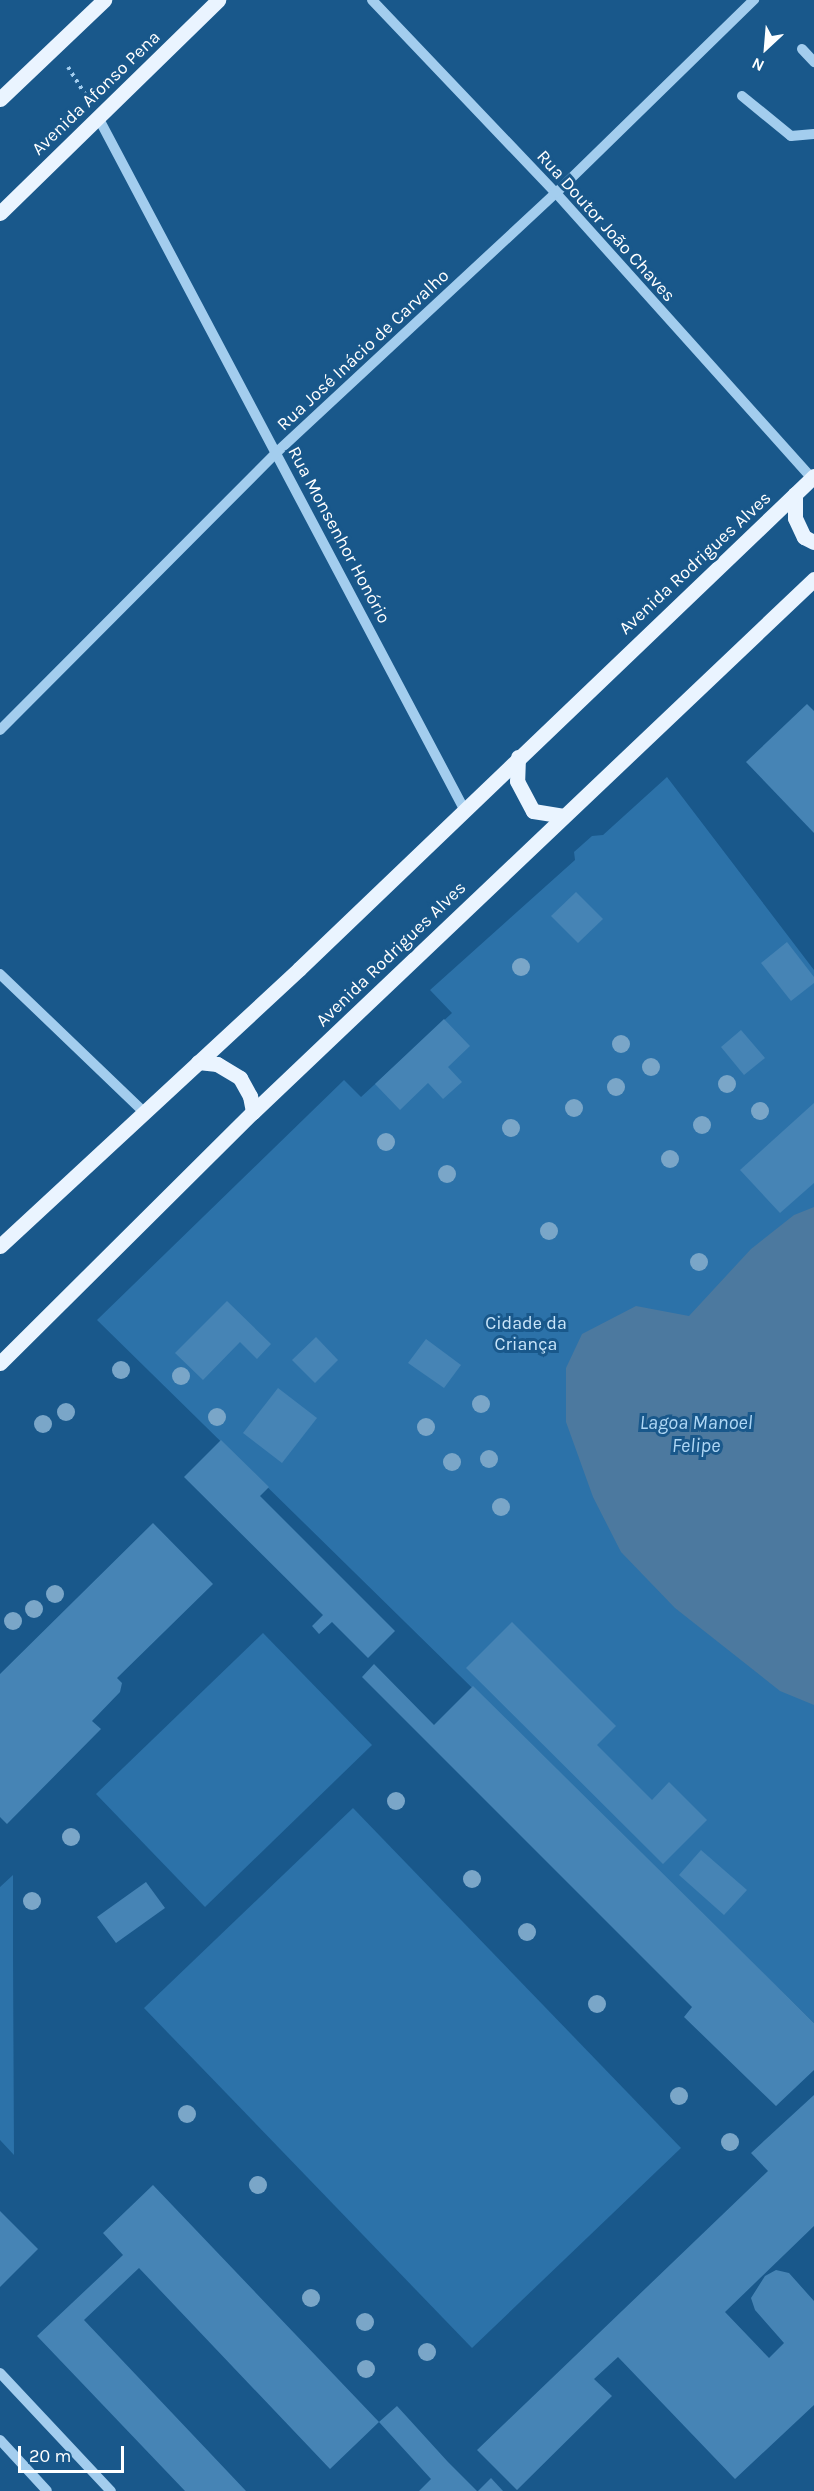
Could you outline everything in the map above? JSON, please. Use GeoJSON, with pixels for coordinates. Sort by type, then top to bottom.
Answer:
{"type":"FeatureCollection","features":[{"type":"Feature","properties":{"kind":"main road"},"geometry":{"type":"LineString","coordinates":[[0,99],[104,0]]}},
{"type":"Feature","properties":{"kind":"main road","name":"Avenida Afonso Pena"},"geometry":{"type":"LineString","coordinates":[[0,213],[99,119],[218,0]]}},
{"type":"Feature","properties":{"kind":"main road","name":"Avenida Rodrigues Alves"},"geometry":{"type":"LineString","coordinates":[[0,1246],[198,1062],[813,477]]}},
{"type":"Feature","properties":{"kind":"main road"},"geometry":{"type":"LineString","coordinates":[[795,494],[795,518],[804,537],[814,542]]}},
{"type":"Feature","properties":{"kind":"main road","name":"Avenida Rodrigues Alves"},"geometry":{"type":"LineString","coordinates":[[0,1363],[253,1112],[814,579]]}},
{"type":"Feature","properties":{"kind":"main road"},"geometry":{"type":"LineString","coordinates":[[518,757],[517,781],[533,811],[564,816]]}},
{"type":"Feature","properties":{"kind":"main road"},"geometry":{"type":"LineString","coordinates":[[198,1062],[217,1064],[240,1078],[250,1096],[253,1112]]}},
{"type":"Feature","properties":{"kind":"street","name":"Rua Doutor João Chaves"},"geometry":{"type":"LineString","coordinates":[[372,0],[556,193],[813,477]]}},
{"type":"Feature","properties":{"kind":"street","name":"Rua José Inácio de Carvalho"},"geometry":{"type":"LineString","coordinates":[[0,730],[277,452],[556,193],[754,0]]}},
{"type":"Feature","properties":{"kind":"street"},"geometry":{"type":"LineString","coordinates":[[802,49],[814,62]]}},
{"type":"Feature","properties":{"kind":"street"},"geometry":{"type":"LineString","coordinates":[[742,96],[791,136],[814,134]]}},
{"type":"Feature","properties":{"kind":"street","name":"Rua Monsenhor Honório"},"geometry":{"type":"LineString","coordinates":[[99,119],[464,809]]}},
{"type":"Feature","properties":{"kind":"street"},"geometry":{"type":"LineString","coordinates":[[0,974],[143,1111]]}},
{"type":"Feature","properties":{"kind":"street"},"geometry":{"type":"LineString","coordinates":[[0,2373],[111,2491]]}},
{"type":"Feature","properties":{"kind":"street"},"geometry":{"type":"LineString","coordinates":[[0,2440],[47,2491]]}},
{"type":"Feature","properties":{"kind":"path"},"geometry":{"type":"LineString","coordinates":[[56,46],[99,119]]}},
{"type":"Feature","properties":{"kind":"green space","name":"Cidade da Criança"},"geometry":{"type":"Polygon","coordinates":[[[667,777],[814,970],[814,2023],[97,1320],[344,1080],[361,1097],[452,1013],[430,990],[575,860],[574,852],[592,836],[603,835],[667,777]]]}},
{"type":"Feature","properties":{"kind":"green space"},"geometry":{"type":"Polygon","coordinates":[[[263,1633],[372,1745],[205,1907],[96,1794],[263,1633]]]}},
{"type":"Feature","properties":{"kind":"green space"},"geometry":{"type":"Polygon","coordinates":[[[353,1808],[681,2148],[472,2348],[144,2008],[353,1808]]]}},
{"type":"Feature","properties":{"kind":"green space"},"geometry":{"type":"Polygon","coordinates":[[[13,1875],[14,2155],[0,2140],[0,1887],[13,1875]]]}},
{"type":"Feature","properties":{"kind":"water","name":"Lagoa Manoel Felipe"},"geometry":{"type":"Polygon","coordinates":[[[814,1207],[814,1705],[780,1691],[675,1608],[621,1552],[593,1497],[566,1422],[566,1368],[582,1334],[636,1306],[689,1316],[751,1249],[794,1215],[814,1207]]]}},
{"type":"Feature","properties":{"kind":"building"},"geometry":{"type":"Polygon","coordinates":[[[807,704],[814,711],[814,833],[746,762],[807,704]]]}},
{"type":"Feature","properties":{"kind":"building"},"geometry":{"type":"Polygon","coordinates":[[[576,892],[603,919],[578,943],[551,916],[576,892]]]}},
{"type":"Feature","properties":{"kind":"building"},"geometry":{"type":"Polygon","coordinates":[[[787,942],[814,977],[814,983],[791,1001],[761,963],[787,942]]]}},
{"type":"Feature","properties":{"kind":"building"},"geometry":{"type":"Polygon","coordinates":[[[444,1019],[470,1046],[448,1067],[462,1082],[443,1099],[428,1083],[400,1110],[375,1084],[444,1019]]]}},
{"type":"Feature","properties":{"kind":"building"},"geometry":{"type":"Polygon","coordinates":[[[741,1030],[765,1058],[744,1075],[721,1047],[741,1030]]]}},
{"type":"Feature","properties":{"kind":"building"},"geometry":{"type":"Polygon","coordinates":[[[814,1103],[814,1183],[780,1213],[740,1170],[814,1103]]]}},
{"type":"Feature","properties":{"kind":"building"},"geometry":{"type":"Polygon","coordinates":[[[227,1301],[271,1344],[257,1359],[240,1342],[203,1380],[175,1353],[227,1301]]]}},
{"type":"Feature","properties":{"kind":"building"},"geometry":{"type":"Polygon","coordinates":[[[316,1337],[338,1360],[315,1383],[292,1360],[316,1337]]]}},
{"type":"Feature","properties":{"kind":"building"},"geometry":{"type":"Polygon","coordinates":[[[426,1339],[461,1365],[444,1388],[408,1363],[426,1339]]]}},
{"type":"Feature","properties":{"kind":"building"},"geometry":{"type":"Polygon","coordinates":[[[278,1388],[317,1418],[282,1463],[243,1433],[278,1388]]]}},
{"type":"Feature","properties":{"kind":"building"},"geometry":{"type":"Polygon","coordinates":[[[221,1440],[269,1487],[260,1496],[395,1631],[368,1658],[332,1622],[319,1634],[312,1626],[323,1615],[184,1477],[221,1440]]]}},
{"type":"Feature","properties":{"kind":"building"},"geometry":{"type":"Polygon","coordinates":[[[153,1523],[213,1584],[117,1678],[122,1683],[120,1692],[92,1721],[101,1729],[7,1824],[0,1817],[0,1674],[153,1523]]]}},
{"type":"Feature","properties":{"kind":"building"},"geometry":{"type":"Polygon","coordinates":[[[512,1622],[616,1726],[597,1745],[652,1800],[669,1782],[707,1820],[663,1864],[466,1668],[512,1622]]]}},
{"type":"Feature","properties":{"kind":"building"},"geometry":{"type":"Polygon","coordinates":[[[374,1664],[434,1725],[473,1686],[814,2023],[814,2070],[776,2106],[684,2017],[692,2007],[362,1677],[374,1664]]]}},
{"type":"Feature","properties":{"kind":"building"},"geometry":{"type":"Polygon","coordinates":[[[701,1850],[747,1890],[724,1915],[679,1875],[701,1850]]]}},
{"type":"Feature","properties":{"kind":"building"},"geometry":{"type":"Polygon","coordinates":[[[146,1882],[165,1908],[116,1943],[97,1917],[146,1882]]]}},
{"type":"Feature","properties":{"kind":"building"},"geometry":{"type":"Polygon","coordinates":[[[814,2095],[814,2226],[725,2312],[769,2358],[784,2343],[755,2310],[751,2298],[765,2276],[776,2270],[789,2273],[814,2301],[814,2405],[735,2479],[618,2357],[594,2379],[612,2396],[517,2490],[477,2450],[768,2171],[751,2153],[814,2095]]]}},
{"type":"Feature","properties":{"kind":"building"},"geometry":{"type":"Polygon","coordinates":[[[153,2185],[379,2422],[330,2469],[139,2268],[84,2320],[246,2491],[185,2491],[37,2336],[123,2255],[103,2233],[153,2185]]]}},
{"type":"Feature","properties":{"kind":"building"},"geometry":{"type":"Polygon","coordinates":[[[0,2211],[38,2249],[0,2287],[0,2211]]]}},
{"type":"Feature","properties":{"kind":"building"},"geometry":{"type":"Polygon","coordinates":[[[397,2406],[477,2491],[419,2491],[431,2479],[379,2422],[397,2406]]]}},
{"type":"Feature","properties":{"kind":"building"},"geometry":{"type":"Polygon","coordinates":[[[491,2478],[503,2491],[478,2491],[491,2478]]]}}]}
